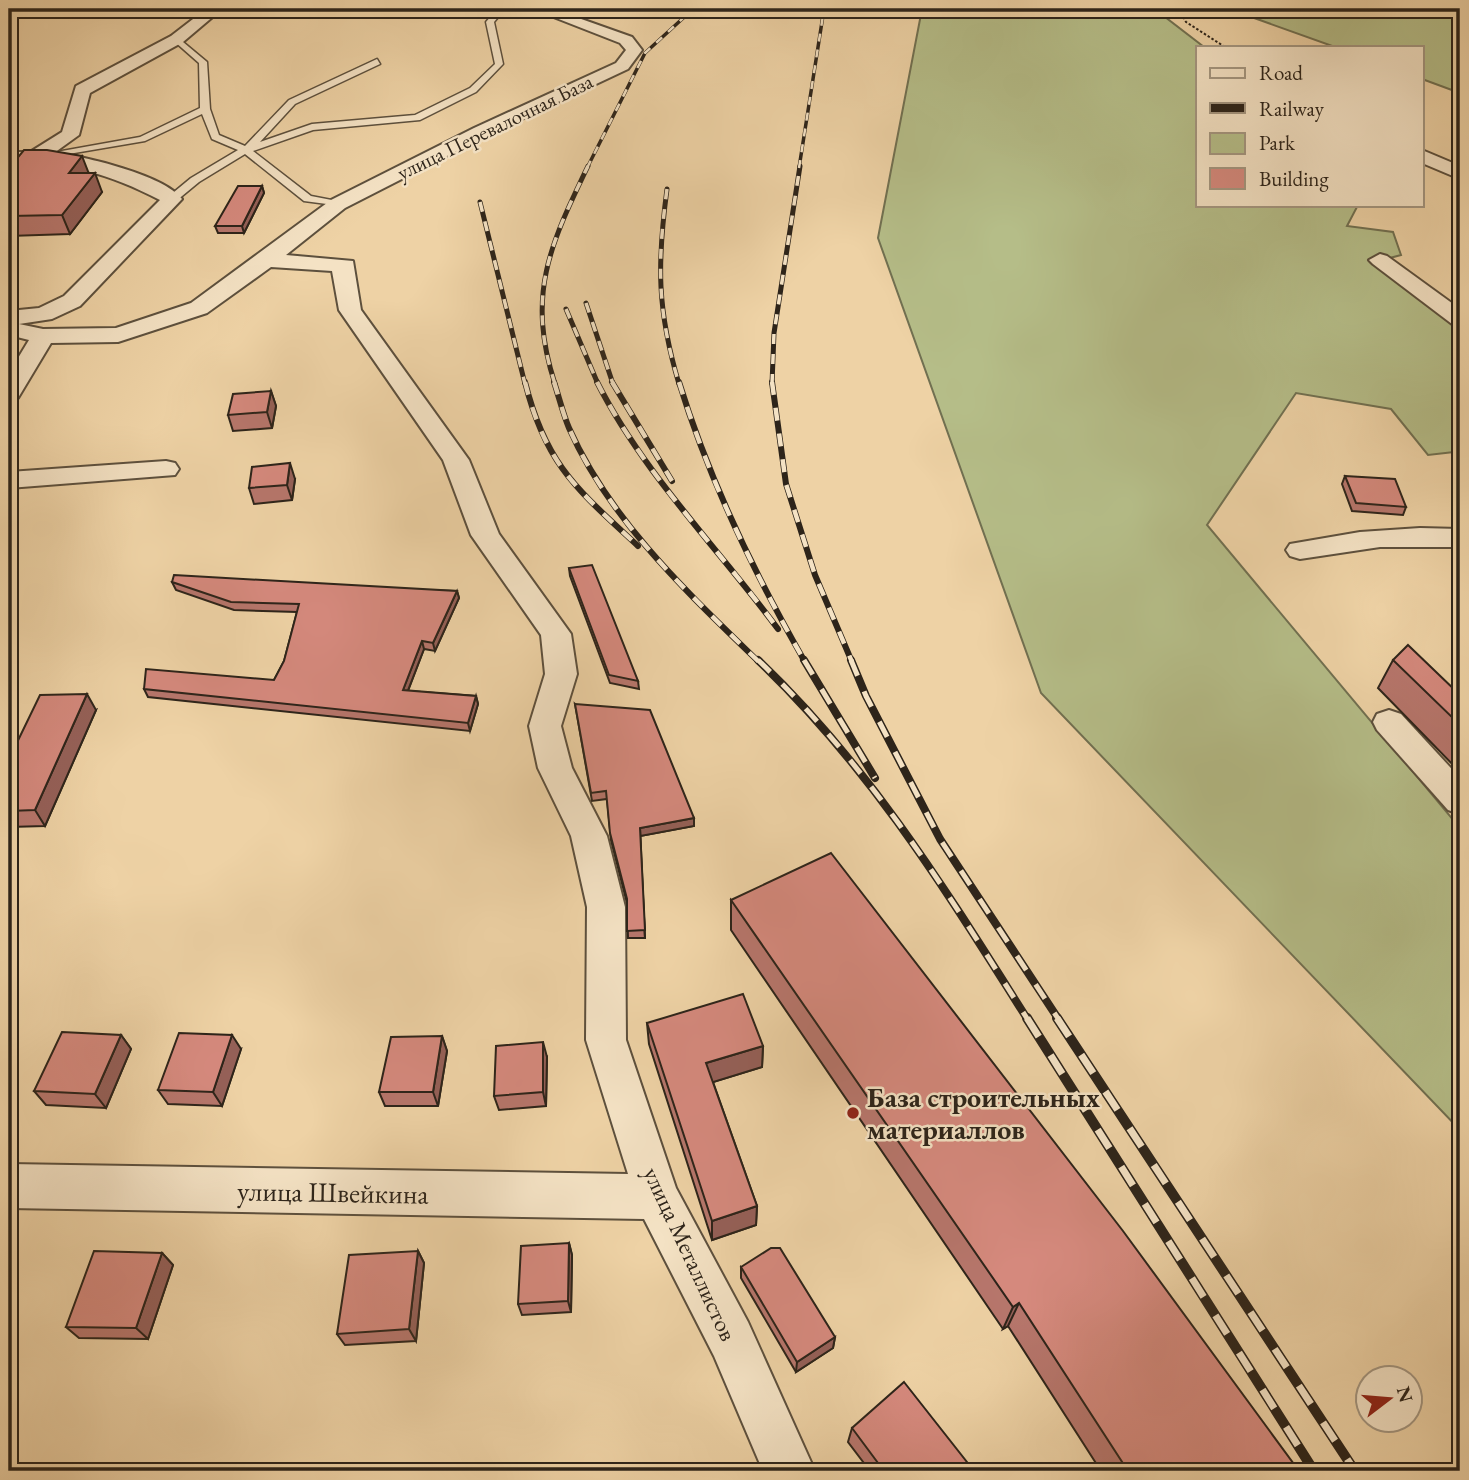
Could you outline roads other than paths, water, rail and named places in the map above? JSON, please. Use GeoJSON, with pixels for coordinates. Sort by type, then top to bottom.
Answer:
{"type":"FeatureCollection","features":[{"type":"Feature","properties":{"kind":"street"},"geometry":{"type":"LineString","coordinates":[[36,157],[71,135],[82,90],[177,39],[215,9]]}},
{"type":"Feature","properties":{"kind":"street","name":"улица Перевалочная База"},"geometry":{"type":"LineString","coordinates":[[9,328],[43,336],[118,335],[199,308],[267,260],[338,204],[480,132],[622,66],[634,50],[626,40],[540,9]]}},
{"type":"Feature","properties":{"kind":"street"},"geometry":{"type":"LineString","coordinates":[[1424,157],[1460,173]]}},
{"type":"Feature","properties":{"kind":"street"},"geometry":{"type":"LineString","coordinates":[[9,158],[86,161],[119,170],[172,199],[72,301],[44,314],[9,318]]}},
{"type":"Feature","properties":{"kind":"street","name":"улица Металлистов"},"geometry":{"type":"LineString","coordinates":[[267,260],[345,266],[342,275],[350,310],[456,460],[485,535],[556,634],[561,674],[545,726],[555,768],[589,836],[606,907],[606,1040],[657,1197],[731,1339],[789,1471]]}},
{"type":"Feature","properties":{"kind":"street"},"geometry":{"type":"LineString","coordinates":[[1380,260],[1460,319]]}},
{"type":"Feature","properties":{"kind":"street"},"geometry":{"type":"LineString","coordinates":[[9,393],[43,336]]}},
{"type":"Feature","properties":{"kind":"street"},"geometry":{"type":"LineString","coordinates":[[9,480],[166,469]]}},
{"type":"Feature","properties":{"kind":"street"},"geometry":{"type":"LineString","coordinates":[[1300,550],[1357,539],[1406,536],[1460,538]]}},
{"type":"Feature","properties":{"kind":"street"},"geometry":{"type":"LineString","coordinates":[[1389,722],[1460,801]]}},
{"type":"Feature","properties":{"kind":"street","name":"улица Швейкина"},"geometry":{"type":"LineString","coordinates":[[9,1186],[657,1197]]}},
{"type":"Feature","properties":{"kind":"lane"},"geometry":{"type":"LineString","coordinates":[[172,199],[195,180],[246,150],[312,127],[417,118],[473,90],[499,64],[490,22],[501,9]]}},
{"type":"Feature","properties":{"kind":"lane"},"geometry":{"type":"LineString","coordinates":[[177,39],[202,62],[205,109],[215,137],[246,150],[308,199],[338,204]]}},
{"type":"Feature","properties":{"kind":"lane"},"geometry":{"type":"LineString","coordinates":[[246,150],[292,102],[377,62]]}},
{"type":"Feature","properties":{"kind":"lane"},"geometry":{"type":"LineString","coordinates":[[36,157],[142,139],[205,109]]}},
{"type":"Feature","properties":{"kind":"railway"},"geometry":{"type":"LineString","coordinates":[[588,166],[645,53],[693,9]]}},
{"type":"Feature","properties":{"kind":"railway"},"geometry":{"type":"LineString","coordinates":[[799,168],[824,9]]}},
{"type":"Feature","properties":{"kind":"railway"},"geometry":{"type":"LineString","coordinates":[[555,384],[543,324],[546,271],[553,246],[588,166]]}},
{"type":"Feature","properties":{"kind":"railway"},"geometry":{"type":"LineString","coordinates":[[772,382],[774,333],[800,166]]}},
{"type":"Feature","properties":{"kind":"railway"},"geometry":{"type":"LineString","coordinates":[[667,189],[661,287],[666,333],[679,384]]}},
{"type":"Feature","properties":{"kind":"railway"},"geometry":{"type":"LineString","coordinates":[[480,202],[525,384]]}},
{"type":"Feature","properties":{"kind":"railway"},"geometry":{"type":"LineString","coordinates":[[586,303],[613,383]]}},
{"type":"Feature","properties":{"kind":"railway"},"geometry":{"type":"LineString","coordinates":[[566,309],[598,383]]}},
{"type":"Feature","properties":{"kind":"railway"},"geometry":{"type":"LineString","coordinates":[[525,382],[533,411],[554,456],[581,492],[638,546]]}},
{"type":"Feature","properties":{"kind":"railway"},"geometry":{"type":"LineString","coordinates":[[554,382],[567,423],[586,462],[628,525],[678,582],[759,662]]}},
{"type":"Feature","properties":{"kind":"railway"},"geometry":{"type":"LineString","coordinates":[[679,382],[704,455],[734,525],[805,662]]}},
{"type":"Feature","properties":{"kind":"railway"},"geometry":{"type":"LineString","coordinates":[[772,382],[786,484],[815,575],[852,662]]}},
{"type":"Feature","properties":{"kind":"railway"},"geometry":{"type":"LineString","coordinates":[[598,383],[636,448],[778,629]]}},
{"type":"Feature","properties":{"kind":"railway"},"geometry":{"type":"LineString","coordinates":[[613,383],[672,481]]}},
{"type":"Feature","properties":{"kind":"railway"},"geometry":{"type":"LineString","coordinates":[[758,660],[799,701],[871,787],[936,877],[1028,1020]]}},
{"type":"Feature","properties":{"kind":"railway"},"geometry":{"type":"LineString","coordinates":[[804,660],[875,778]]}},
{"type":"Feature","properties":{"kind":"railway"},"geometry":{"type":"LineString","coordinates":[[851,660],[866,696],[940,839],[1059,1020]]}},
{"type":"Feature","properties":{"kind":"railway"},"geometry":{"type":"LineString","coordinates":[[1027,1018],[1314,1471]]}},
{"type":"Feature","properties":{"kind":"railway"},"geometry":{"type":"LineString","coordinates":[[1057,1018],[1355,1471]]}},
{"type":"Feature","properties":{"kind":"place","name":"База cтроительных материаллов"},"geometry":{"type":"Point","coordinates":[853,1113]}}]}
